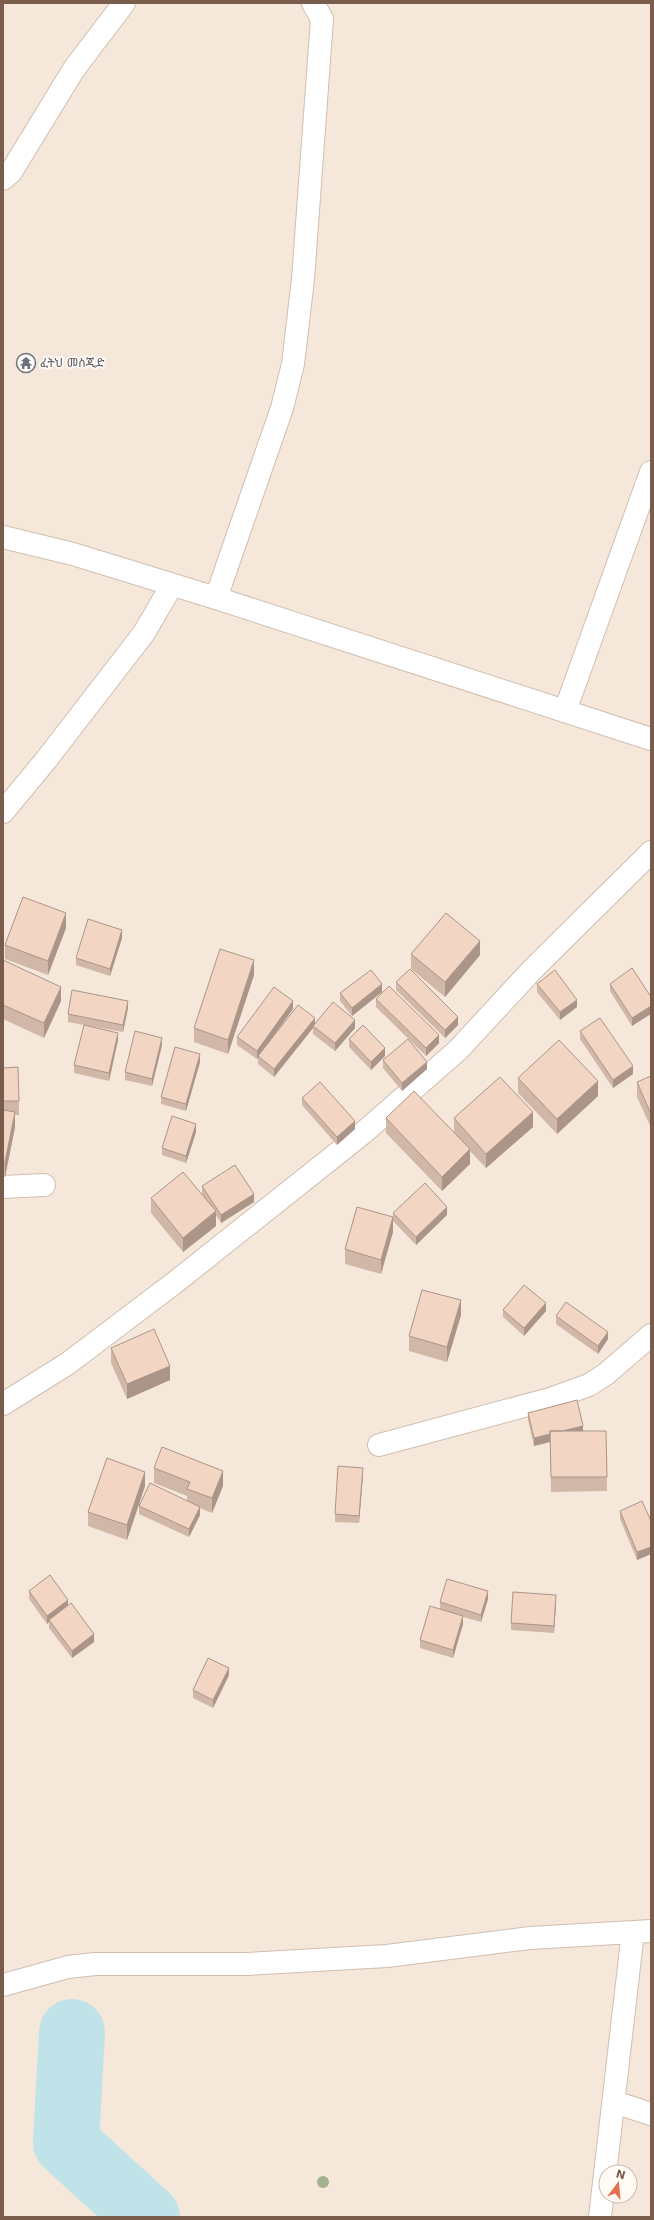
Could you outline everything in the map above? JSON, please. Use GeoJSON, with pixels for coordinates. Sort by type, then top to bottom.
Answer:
{"type":"FeatureCollection","features":[{"type":"Feature","properties":{"kind":"street"},"geometry":{"type":"LineString","coordinates":[[3,179],[11,172],[74,69],[124,3]]}},
{"type":"Feature","properties":{"kind":"street"},"geometry":{"type":"LineString","coordinates":[[216,598],[282,408],[293,364],[303,280],[322,19],[313,3]]}},
{"type":"Feature","properties":{"kind":"street"},"geometry":{"type":"LineString","coordinates":[[565,711],[651,472]]}},
{"type":"Feature","properties":{"kind":"street"},"geometry":{"type":"LineString","coordinates":[[3,537],[73,554],[216,598],[651,739]]}},
{"type":"Feature","properties":{"kind":"street"},"geometry":{"type":"LineString","coordinates":[[3,812],[144,633],[172,585]]}},
{"type":"Feature","properties":{"kind":"street"},"geometry":{"type":"LineString","coordinates":[[3,1404],[67,1364],[173,1284],[363,1133],[458,1050],[532,970],[651,852]]}},
{"type":"Feature","properties":{"kind":"street"},"geometry":{"type":"LineString","coordinates":[[3,1186],[44,1185]]}},
{"type":"Feature","properties":{"kind":"street"},"geometry":{"type":"LineString","coordinates":[[379,1445],[550,1399],[589,1385],[606,1374],[651,1335]]}},
{"type":"Feature","properties":{"kind":"street"},"geometry":{"type":"LineString","coordinates":[[3,1985],[68,1967],[95,1964],[247,1964],[372,1957],[530,1938],[642,1932],[614,2102],[600,2217]]}},
{"type":"Feature","properties":{"kind":"street"},"geometry":{"type":"LineString","coordinates":[[614,2102],[651,2114]]}},
{"type":"Feature","properties":{"kind":"shaded area"},"geometry":{"type":"Polygon","coordinates":[[[3,3],[651,3],[651,2217],[3,2217],[3,3]]]}},
{"type":"Feature","properties":{"kind":"building"},"geometry":{"type":"Polygon","coordinates":[[[23,897],[66,913],[48,961],[5,945],[23,897]]]}},
{"type":"Feature","properties":{"kind":"building"},"geometry":{"type":"Polygon","coordinates":[[[446,913],[480,941],[445,982],[411,954],[446,913]]]}},
{"type":"Feature","properties":{"kind":"building"},"geometry":{"type":"Polygon","coordinates":[[[88,919],[122,930],[110,969],[76,958],[88,919]]]}},
{"type":"Feature","properties":{"kind":"building"},"geometry":{"type":"Polygon","coordinates":[[[220,949],[254,960],[228,1040],[194,1028],[220,949]]]}},
{"type":"Feature","properties":{"kind":"building"},"geometry":{"type":"Polygon","coordinates":[[[3,960],[61,987],[44,1023],[3,1005],[3,960]]]}},
{"type":"Feature","properties":{"kind":"building"},"geometry":{"type":"Polygon","coordinates":[[[632,968],[651,997],[651,1006],[632,1018],[610,984],[632,968]]]}},
{"type":"Feature","properties":{"kind":"building"},"geometry":{"type":"Polygon","coordinates":[[[410,969],[458,1017],[445,1030],[396,982],[410,969]]]}},
{"type":"Feature","properties":{"kind":"building"},"geometry":{"type":"Polygon","coordinates":[[[371,970],[382,984],[352,1008],[340,993],[371,970]]]}},
{"type":"Feature","properties":{"kind":"building"},"geometry":{"type":"Polygon","coordinates":[[[555,970],[577,1000],[560,1012],[537,984],[555,970]]]}},
{"type":"Feature","properties":{"kind":"building"},"geometry":{"type":"Polygon","coordinates":[[[389,986],[439,1035],[426,1048],[376,999],[389,986]]]}},
{"type":"Feature","properties":{"kind":"building"},"geometry":{"type":"Polygon","coordinates":[[[274,987],[293,1001],[257,1051],[237,1037],[274,987]]]}},
{"type":"Feature","properties":{"kind":"building"},"geometry":{"type":"Polygon","coordinates":[[[72,990],[128,1001],[123,1025],[68,1014],[72,990]]]}},
{"type":"Feature","properties":{"kind":"building"},"geometry":{"type":"Polygon","coordinates":[[[333,1002],[355,1020],[335,1043],[313,1026],[333,1002]]]}},
{"type":"Feature","properties":{"kind":"building"},"geometry":{"type":"Polygon","coordinates":[[[298,1005],[315,1018],[274,1069],[258,1056],[298,1005]]]}},
{"type":"Feature","properties":{"kind":"building"},"geometry":{"type":"Polygon","coordinates":[[[600,1018],[633,1066],[613,1080],[580,1031],[600,1018]]]}},
{"type":"Feature","properties":{"kind":"building"},"geometry":{"type":"Polygon","coordinates":[[[84,1025],[118,1033],[109,1073],[74,1065],[84,1025]]]}},
{"type":"Feature","properties":{"kind":"building"},"geometry":{"type":"Polygon","coordinates":[[[363,1025],[385,1048],[371,1062],[349,1039],[363,1025]]]}},
{"type":"Feature","properties":{"kind":"building"},"geometry":{"type":"Polygon","coordinates":[[[135,1031],[162,1038],[152,1079],[125,1072],[135,1031]]]}},
{"type":"Feature","properties":{"kind":"building"},"geometry":{"type":"Polygon","coordinates":[[[408,1039],[427,1062],[402,1083],[383,1060],[408,1039]]]}},
{"type":"Feature","properties":{"kind":"building"},"geometry":{"type":"Polygon","coordinates":[[[559,1040],[598,1081],[557,1119],[518,1078],[559,1040]]]}},
{"type":"Feature","properties":{"kind":"building"},"geometry":{"type":"Polygon","coordinates":[[[175,1047],[200,1054],[186,1104],[161,1097],[175,1047]]]}},
{"type":"Feature","properties":{"kind":"building"},"geometry":{"type":"Polygon","coordinates":[[[18,1067],[19,1101],[3,1101],[3,1068],[18,1067]]]}},
{"type":"Feature","properties":{"kind":"building"},"geometry":{"type":"Polygon","coordinates":[[[651,1076],[651,1114],[637,1082],[651,1076]]]}},
{"type":"Feature","properties":{"kind":"building"},"geometry":{"type":"Polygon","coordinates":[[[500,1077],[533,1112],[486,1154],[454,1118],[500,1077]]]}},
{"type":"Feature","properties":{"kind":"building"},"geometry":{"type":"Polygon","coordinates":[[[320,1082],[355,1121],[337,1137],[302,1098],[320,1082]]]}},
{"type":"Feature","properties":{"kind":"building"},"geometry":{"type":"Polygon","coordinates":[[[414,1091],[470,1149],[442,1177],[386,1118],[414,1091]]]}},
{"type":"Feature","properties":{"kind":"building"},"geometry":{"type":"Polygon","coordinates":[[[3,1110],[15,1112],[5,1162],[3,1162],[3,1110]]]}},
{"type":"Feature","properties":{"kind":"building"},"geometry":{"type":"Polygon","coordinates":[[[172,1116],[196,1124],[186,1156],[162,1148],[172,1116]]]}},
{"type":"Feature","properties":{"kind":"building"},"geometry":{"type":"Polygon","coordinates":[[[235,1165],[254,1194],[221,1215],[202,1186],[235,1165]]]}},
{"type":"Feature","properties":{"kind":"building"},"geometry":{"type":"Polygon","coordinates":[[[183,1172],[216,1211],[183,1238],[151,1198],[183,1172]]]}},
{"type":"Feature","properties":{"kind":"building"},"geometry":{"type":"Polygon","coordinates":[[[425,1183],[447,1207],[416,1237],[393,1213],[425,1183]]]}},
{"type":"Feature","properties":{"kind":"building"},"geometry":{"type":"Polygon","coordinates":[[[357,1207],[393,1217],[381,1260],[345,1249],[357,1207]]]}},
{"type":"Feature","properties":{"kind":"building"},"geometry":{"type":"Polygon","coordinates":[[[524,1285],[546,1303],[524,1328],[503,1310],[524,1285]]]}},
{"type":"Feature","properties":{"kind":"building"},"geometry":{"type":"Polygon","coordinates":[[[422,1290],[461,1300],[447,1347],[409,1336],[422,1290]]]}},
{"type":"Feature","properties":{"kind":"building"},"geometry":{"type":"Polygon","coordinates":[[[566,1302],[608,1332],[598,1346],[556,1316],[566,1302]]]}},
{"type":"Feature","properties":{"kind":"building"},"geometry":{"type":"Polygon","coordinates":[[[154,1329],[170,1366],[127,1384],[111,1348],[154,1329]]]}},
{"type":"Feature","properties":{"kind":"building"},"geometry":{"type":"Polygon","coordinates":[[[577,1400],[583,1426],[562,1431],[550,1431],[550,1434],[534,1438],[528,1413],[577,1400]]]}},
{"type":"Feature","properties":{"kind":"building"},"geometry":{"type":"Polygon","coordinates":[[[550,1431],[606,1431],[607,1477],[551,1477],[550,1431]]]}},
{"type":"Feature","properties":{"kind":"building"},"geometry":{"type":"Polygon","coordinates":[[[162,1447],[223,1471],[212,1498],[187,1489],[190,1482],[154,1468],[162,1447]]]}},
{"type":"Feature","properties":{"kind":"building"},"geometry":{"type":"Polygon","coordinates":[[[107,1458],[145,1472],[127,1525],[88,1512],[107,1458]]]}},
{"type":"Feature","properties":{"kind":"building"},"geometry":{"type":"Polygon","coordinates":[[[338,1466],[363,1468],[359,1516],[335,1514],[338,1466]]]}},
{"type":"Feature","properties":{"kind":"building"},"geometry":{"type":"Polygon","coordinates":[[[150,1483],[200,1507],[189,1529],[139,1506],[150,1483]]]}},
{"type":"Feature","properties":{"kind":"building"},"geometry":{"type":"Polygon","coordinates":[[[642,1501],[651,1521],[651,1547],[637,1552],[620,1511],[642,1501]]]}},
{"type":"Feature","properties":{"kind":"building"},"geometry":{"type":"Polygon","coordinates":[[[50,1575],[68,1600],[47,1616],[29,1591],[50,1575]]]}},
{"type":"Feature","properties":{"kind":"building"},"geometry":{"type":"Polygon","coordinates":[[[447,1579],[488,1591],[481,1615],[440,1602],[447,1579]]]}},
{"type":"Feature","properties":{"kind":"building"},"geometry":{"type":"Polygon","coordinates":[[[513,1592],[556,1595],[554,1626],[511,1623],[513,1592]]]}},
{"type":"Feature","properties":{"kind":"building"},"geometry":{"type":"Polygon","coordinates":[[[71,1603],[94,1634],[72,1651],[49,1620],[71,1603]]]}},
{"type":"Feature","properties":{"kind":"building"},"geometry":{"type":"Polygon","coordinates":[[[430,1606],[463,1616],[453,1650],[420,1640],[430,1606]]]}},
{"type":"Feature","properties":{"kind":"building"},"geometry":{"type":"Polygon","coordinates":[[[208,1658],[229,1668],[213,1700],[193,1690],[208,1658]]]}},
{"type":"Feature","properties":{"kind":"waterway"},"geometry":{"type":"LineString","coordinates":[[72,2032],[66,2143],[147,2217]]}},
{"type":"Feature","properties":{"kind":"place","name":"ፈትህ መስጂድ"},"geometry":{"type":"Point","coordinates":[26,363]}}]}
